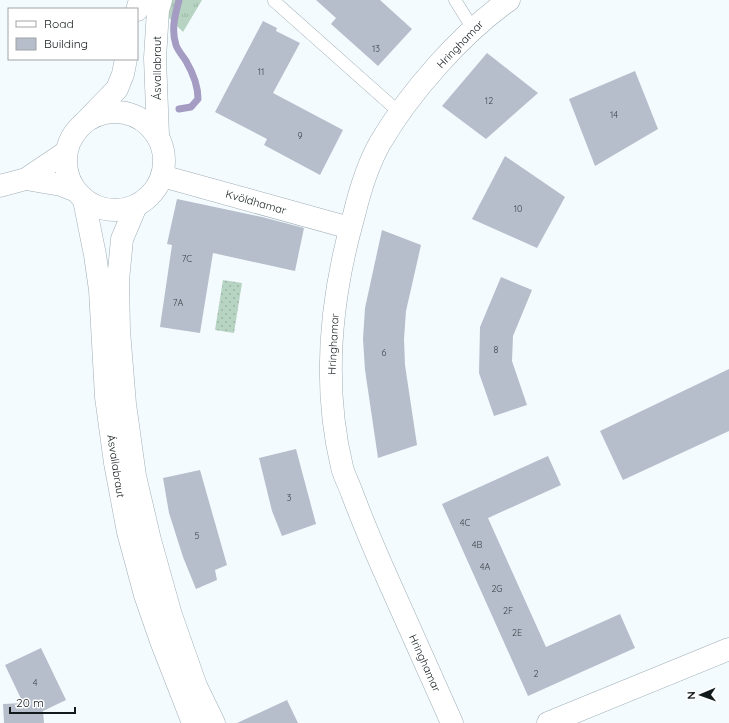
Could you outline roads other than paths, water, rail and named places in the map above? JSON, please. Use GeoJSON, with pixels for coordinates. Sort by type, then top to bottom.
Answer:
{"type":"FeatureCollection","features":[{"type":"Feature","properties":{"kind":"main road","name":"Ásvallabraut"},"geometry":{"type":"LineString","coordinates":[[158,136],[155,58],[158,10],[161,0]]}},
{"type":"Feature","properties":{"kind":"main road","name":"Hringhamar"},"geometry":{"type":"LineString","coordinates":[[452,723],[363,521],[343,469],[336,437],[332,402],[332,340],[342,261],[350,228],[364,180],[380,144],[409,100],[445,57],[488,15],[509,0]]}},
{"type":"Feature","properties":{"kind":"main road"},"geometry":{"type":"LineString","coordinates":[[88,120],[117,88],[123,74],[126,60]]}},
{"type":"Feature","properties":{"kind":"main road"},"geometry":{"type":"LineString","coordinates":[[26,179],[61,185],[79,195],[95,207],[109,210],[123,210],[136,206],[148,198],[157,188],[162,176],[164,162],[163,149],[158,136],[150,126],[136,116],[120,112],[103,113],[88,120],[77,128],[70,139],[66,152],[65,166],[68,178],[79,195]]}},
{"type":"Feature","properties":{"kind":"main road"},"geometry":{"type":"LineString","coordinates":[[0,186],[26,179],[66,152]]}},
{"type":"Feature","properties":{"kind":"main road","name":"Kvöldhamar"},"geometry":{"type":"LineString","coordinates":[[162,176],[350,228]]}},
{"type":"Feature","properties":{"kind":"main road","name":"Ásvallabraut"},"geometry":{"type":"LineString","coordinates":[[79,195],[95,255],[100,290],[106,397],[114,463],[128,532],[145,595],[158,635],[192,723]]}},
{"type":"Feature","properties":{"kind":"main road","name":"Ásvallabraut"},"geometry":{"type":"LineString","coordinates":[[136,206],[122,239],[118,281],[119,331],[123,382],[135,476],[150,540],[171,615],[196,686],[214,723]]}},
{"type":"Feature","properties":{"kind":"main road"},"geometry":{"type":"LineString","coordinates":[[548,723],[729,649]]}},
{"type":"Feature","properties":{"kind":"lane"},"geometry":{"type":"LineString","coordinates":[[455,0],[473,29]]}},
{"type":"Feature","properties":{"kind":"lane"},"geometry":{"type":"LineString","coordinates":[[274,1],[400,113]]}},
{"type":"Feature","properties":{"kind":"waterway"},"geometry":{"type":"LineString","coordinates":[[179,0],[174,22],[176,45],[193,75],[198,99],[191,107],[179,109]]}}]}
